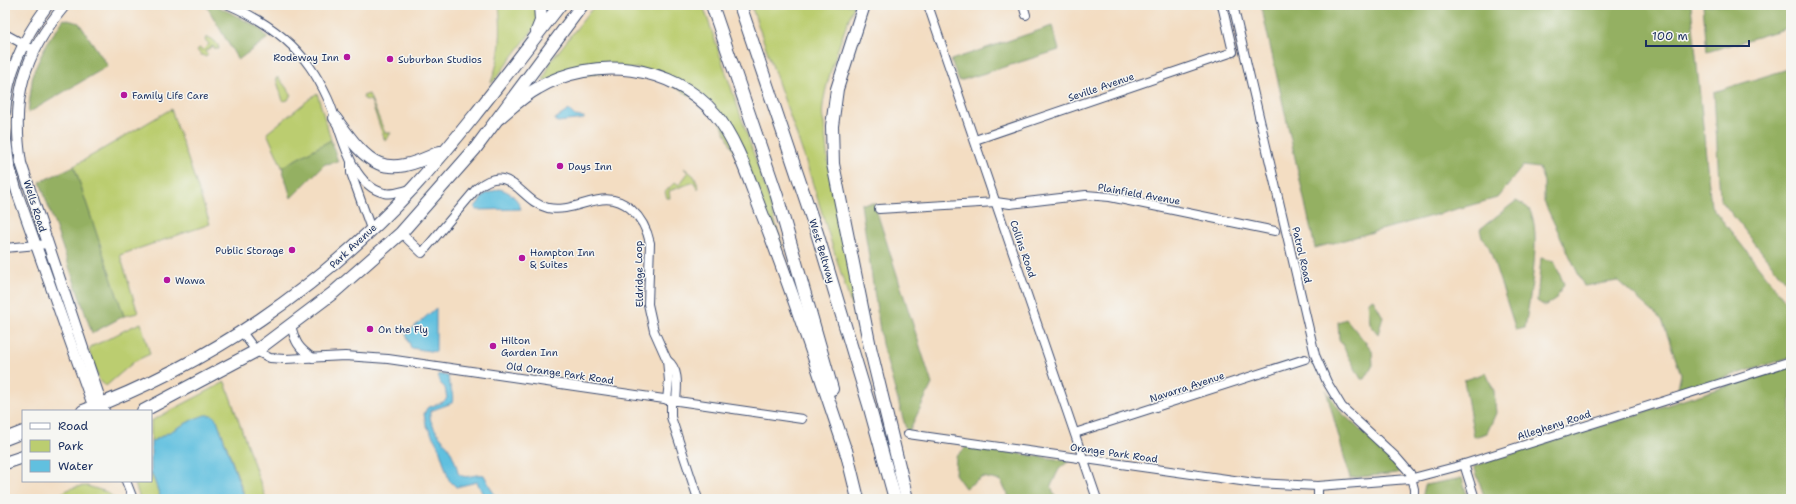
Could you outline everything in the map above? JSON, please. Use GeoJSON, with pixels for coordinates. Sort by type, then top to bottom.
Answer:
{"type":"FeatureCollection","features":[{"type":"Feature","properties":{"kind":"highway"},"geometry":{"type":"LineString","coordinates":[[534,40],[541,22],[540,5]]}},
{"type":"Feature","properties":{"kind":"highway","name":"Park Avenue"},"geometry":{"type":"LineString","coordinates":[[96,409],[202,356],[242,332],[323,273],[371,229],[411,189],[466,127],[560,5]]}},
{"type":"Feature","properties":{"kind":"highway"},"geometry":{"type":"LineString","coordinates":[[145,410],[256,351],[361,270],[400,233],[453,175],[499,118],[582,5]]}},
{"type":"Feature","properties":{"kind":"highway"},"geometry":{"type":"LineString","coordinates":[[712,5],[779,204],[840,418],[858,499]]}},
{"type":"Feature","properties":{"kind":"highway","name":"West Beltway"},"geometry":{"type":"LineString","coordinates":[[740,5],[817,232],[867,398],[895,499]]}},
{"type":"Feature","properties":{"kind":"highway"},"geometry":{"type":"LineString","coordinates":[[864,5],[837,89],[832,126],[833,164],[870,348],[906,499]]}},
{"type":"Feature","properties":{"kind":"highway"},"geometry":{"type":"LineString","coordinates":[[499,118],[538,88],[562,77],[600,69],[628,69],[668,80],[689,91],[707,106],[726,130],[751,185],[778,255],[848,458]]}},
{"type":"Feature","properties":{"kind":"highway"},"geometry":{"type":"LineString","coordinates":[[335,118],[355,146],[366,157],[390,167],[417,164],[445,150]]}},
{"type":"Feature","properties":{"kind":"highway"},"geometry":{"type":"LineString","coordinates":[[411,189],[428,202]]}},
{"type":"Feature","properties":{"kind":"highway"},"geometry":{"type":"LineString","coordinates":[[5,439],[22,432]]}},
{"type":"Feature","properties":{"kind":"highway"},"geometry":{"type":"LineString","coordinates":[[5,463],[22,457]]}},
{"type":"Feature","properties":{"kind":"main road"},"geometry":{"type":"LineString","coordinates":[[5,112],[11,74],[22,43],[48,5]]}},
{"type":"Feature","properties":{"kind":"main road","name":"Wells Road"},"geometry":{"type":"LineString","coordinates":[[65,5],[46,28],[34,50],[24,74],[19,94],[17,131],[21,164],[48,244],[96,409]]}},
{"type":"Feature","properties":{"kind":"main road","name":"Wells Road"},"geometry":{"type":"LineString","coordinates":[[5,132],[9,164],[36,246],[96,409]]}},
{"type":"Feature","properties":{"kind":"street"},"geometry":{"type":"LineString","coordinates":[[229,5],[270,27],[298,51],[322,88],[351,162],[362,179],[373,188],[382,192],[392,194],[411,189]]}},
{"type":"Feature","properties":{"kind":"street","name":"Collins Road"},"geometry":{"type":"LineString","coordinates":[[928,5],[1097,499]]}},
{"type":"Feature","properties":{"kind":"street"},"geometry":{"type":"LineString","coordinates":[[1023,5],[1026,15]]}},
{"type":"Feature","properties":{"kind":"street","name":"Seville Avenue"},"geometry":{"type":"LineString","coordinates":[[975,140],[1233,52],[1222,5]]}},
{"type":"Feature","properties":{"kind":"street","name":"Patrol Road"},"geometry":{"type":"LineString","coordinates":[[1234,5],[1315,356],[1342,407],[1406,466],[1412,478]]}},
{"type":"Feature","properties":{"kind":"street"},"geometry":{"type":"LineString","coordinates":[[5,34],[34,50]]}},
{"type":"Feature","properties":{"kind":"street"},"geometry":{"type":"LineString","coordinates":[[351,162],[351,173],[371,229]]}},
{"type":"Feature","properties":{"kind":"street","name":"Eldridge Loop"},"geometry":{"type":"LineString","coordinates":[[400,233],[422,252],[477,188],[487,181],[494,180],[503,180],[514,183],[531,200],[549,208],[562,208],[598,200],[615,201],[624,204],[640,218],[648,234],[650,243],[647,292],[650,319],[656,338],[667,360],[672,400],[671,417],[698,499]]}},
{"type":"Feature","properties":{"kind":"street","name":"Plainfield Avenue"},"geometry":{"type":"LineString","coordinates":[[879,209],[996,202],[1010,204],[1086,195],[1110,197],[1275,231]]}},
{"type":"Feature","properties":{"kind":"street"},"geometry":{"type":"LineString","coordinates":[[5,248],[48,244]]}},
{"type":"Feature","properties":{"kind":"street"},"geometry":{"type":"LineString","coordinates":[[291,325],[297,344],[301,350],[314,358]]}},
{"type":"Feature","properties":{"kind":"street"},"geometry":{"type":"LineString","coordinates":[[242,332],[256,351]]}},
{"type":"Feature","properties":{"kind":"street","name":"Old Orange Park Road"},"geometry":{"type":"LineString","coordinates":[[256,351],[270,358],[285,359],[345,356],[388,359],[802,419]]}},
{"type":"Feature","properties":{"kind":"street","name":"Navarra Avenue"},"geometry":{"type":"LineString","coordinates":[[1075,433],[1305,359]]}},
{"type":"Feature","properties":{"kind":"street","name":"Allegheny Road"},"geometry":{"type":"LineString","coordinates":[[1318,486],[1412,478],[1464,464],[1791,361]]}},
{"type":"Feature","properties":{"kind":"street","name":"Orange Park Road"},"geometry":{"type":"LineString","coordinates":[[908,434],[1255,483],[1318,486]]}},
{"type":"Feature","properties":{"kind":"street"},"geometry":{"type":"LineString","coordinates":[[1464,464],[1475,499]]}},
{"type":"Feature","properties":{"kind":"street"},"geometry":{"type":"LineString","coordinates":[[1412,478],[1414,499]]}},
{"type":"Feature","properties":{"kind":"street"},"geometry":{"type":"LineString","coordinates":[[126,482],[133,499]]}},
{"type":"Feature","properties":{"kind":"street"},"geometry":{"type":"LineString","coordinates":[[1318,486],[1318,499]]}},
{"type":"Feature","properties":{"kind":"green space"},"geometry":{"type":"Polygon","coordinates":[[[206,5],[215,5],[258,27],[268,38],[238,60],[206,5]]]}},
{"type":"Feature","properties":{"kind":"green space"},"geometry":{"type":"Polygon","coordinates":[[[499,5],[552,5],[493,82],[491,82],[499,54],[499,5]]]}},
{"type":"Feature","properties":{"kind":"green space"},"geometry":{"type":"Polygon","coordinates":[[[595,5],[703,5],[769,199],[782,247],[778,248],[714,108],[638,68],[543,81],[551,61],[595,5]]]}},
{"type":"Feature","properties":{"kind":"green space"},"geometry":{"type":"Polygon","coordinates":[[[751,5],[854,5],[827,83],[822,113],[828,162],[861,326],[858,327],[805,159],[751,5]]]}},
{"type":"Feature","properties":{"kind":"green space"},"geometry":{"type":"Polygon","coordinates":[[[1261,5],[1691,5],[1711,206],[1791,308],[1791,357],[1685,390],[1678,387],[1681,374],[1662,320],[1618,281],[1584,286],[1544,202],[1544,182],[1539,168],[1523,166],[1497,198],[1315,248],[1261,5]]]}},
{"type":"Feature","properties":{"kind":"green space"},"geometry":{"type":"Polygon","coordinates":[[[1703,5],[1791,5],[1791,27],[1707,52],[1703,5]]]}},
{"type":"Feature","properties":{"kind":"green space"},"geometry":{"type":"Polygon","coordinates":[[[64,19],[79,23],[108,66],[28,113],[33,73],[47,43],[64,19]]]}},
{"type":"Feature","properties":{"kind":"green space"},"geometry":{"type":"Polygon","coordinates":[[[1052,26],[1059,50],[959,81],[951,60],[1052,26]]]}},
{"type":"Feature","properties":{"kind":"green space"},"geometry":{"type":"Polygon","coordinates":[[[206,38],[210,38],[218,45],[219,49],[215,49],[213,46],[205,51],[208,55],[206,57],[200,54],[197,50],[199,48],[203,50],[209,44],[205,40],[206,38]]]}},
{"type":"Feature","properties":{"kind":"green space"},"geometry":{"type":"Polygon","coordinates":[[[1791,68],[1791,289],[1720,199],[1714,92],[1791,68]]]}},
{"type":"Feature","properties":{"kind":"green space"},"geometry":{"type":"Polygon","coordinates":[[[276,78],[279,78],[291,94],[288,100],[283,101],[276,78]]]}},
{"type":"Feature","properties":{"kind":"green space"},"geometry":{"type":"Polygon","coordinates":[[[317,93],[331,140],[282,167],[267,133],[317,93]]]}},
{"type":"Feature","properties":{"kind":"green space"},"geometry":{"type":"Polygon","coordinates":[[[369,94],[385,133],[391,133],[385,141],[371,101],[364,99],[363,96],[369,94]]]}},
{"type":"Feature","properties":{"kind":"green space"},"geometry":{"type":"Polygon","coordinates":[[[171,109],[210,224],[120,255],[138,313],[124,316],[74,166],[171,109]]]}},
{"type":"Feature","properties":{"kind":"green space"},"geometry":{"type":"Polygon","coordinates":[[[331,140],[338,162],[325,164],[291,198],[282,167],[331,140]]]}},
{"type":"Feature","properties":{"kind":"green space"},"geometry":{"type":"Polygon","coordinates":[[[74,166],[124,316],[92,333],[40,182],[74,166]]]}},
{"type":"Feature","properties":{"kind":"green space"},"geometry":{"type":"Polygon","coordinates":[[[684,168],[694,176],[699,188],[697,188],[694,182],[669,191],[670,198],[667,198],[665,192],[675,182],[679,185],[688,173],[684,168]]]}},
{"type":"Feature","properties":{"kind":"green space"},"geometry":{"type":"Polygon","coordinates":[[[1516,201],[1529,209],[1533,219],[1535,249],[1532,284],[1525,328],[1516,330],[1488,244],[1482,238],[1480,229],[1516,201]]]}},
{"type":"Feature","properties":{"kind":"green space"},"geometry":{"type":"Polygon","coordinates":[[[874,203],[932,384],[909,431],[906,429],[882,344],[861,204],[874,203]]]}},
{"type":"Feature","properties":{"kind":"green space"},"geometry":{"type":"Polygon","coordinates":[[[1541,258],[1554,261],[1564,284],[1555,300],[1545,306],[1537,301],[1541,258]]]}},
{"type":"Feature","properties":{"kind":"green space"},"geometry":{"type":"Polygon","coordinates":[[[1373,299],[1383,317],[1378,334],[1370,324],[1368,302],[1373,299]]]}},
{"type":"Feature","properties":{"kind":"green space"},"geometry":{"type":"Polygon","coordinates":[[[1346,319],[1372,350],[1373,365],[1365,379],[1361,379],[1339,339],[1338,322],[1346,319]]]}},
{"type":"Feature","properties":{"kind":"green space"},"geometry":{"type":"Polygon","coordinates":[[[141,323],[150,354],[135,361],[106,386],[99,380],[89,351],[92,346],[141,323]]]}},
{"type":"Feature","properties":{"kind":"green space"},"geometry":{"type":"Polygon","coordinates":[[[1791,366],[1791,499],[1558,499],[1556,495],[1544,499],[1485,499],[1474,466],[1791,366]]]}},
{"type":"Feature","properties":{"kind":"green space"},"geometry":{"type":"Polygon","coordinates":[[[1486,373],[1494,391],[1496,413],[1487,433],[1474,437],[1464,380],[1486,373]]]}},
{"type":"Feature","properties":{"kind":"green space"},"geometry":{"type":"Polygon","coordinates":[[[225,382],[266,499],[246,499],[217,420],[212,415],[194,419],[152,441],[152,420],[225,382]]]}},
{"type":"Feature","properties":{"kind":"green space"},"geometry":{"type":"Polygon","coordinates":[[[1326,390],[1342,413],[1402,469],[1398,473],[1350,478],[1326,390]]]}},
{"type":"Feature","properties":{"kind":"green space"},"geometry":{"type":"Polygon","coordinates":[[[967,446],[1069,461],[1059,469],[1051,486],[1056,499],[1010,499],[1001,481],[983,477],[965,488],[955,474],[956,457],[967,446]]]}},
{"type":"Feature","properties":{"kind":"green space"},"geometry":{"type":"Polygon","coordinates":[[[152,474],[161,499],[140,499],[134,482],[152,482],[152,474]]]}},
{"type":"Feature","properties":{"kind":"green space"},"geometry":{"type":"Polygon","coordinates":[[[1462,478],[1468,499],[1422,499],[1425,485],[1462,478]]]}},
{"type":"Feature","properties":{"kind":"green space"},"geometry":{"type":"Polygon","coordinates":[[[87,486],[107,492],[115,499],[54,499],[69,489],[87,486]]]}},
{"type":"Feature","properties":{"kind":"water"},"geometry":{"type":"Polygon","coordinates":[[[569,110],[575,116],[584,117],[584,119],[558,122],[555,121],[555,119],[569,110]]]}},
{"type":"Feature","properties":{"kind":"water"},"geometry":{"type":"Polygon","coordinates":[[[499,189],[513,196],[521,209],[476,210],[475,207],[485,194],[499,189]]]}},
{"type":"Feature","properties":{"kind":"water"},"geometry":{"type":"Polygon","coordinates":[[[436,308],[436,352],[411,348],[406,334],[436,308]]]}},
{"type":"Feature","properties":{"kind":"water"},"geometry":{"type":"Polygon","coordinates":[[[438,374],[448,376],[453,399],[452,403],[430,411],[432,425],[450,450],[458,473],[467,477],[484,475],[495,496],[495,499],[485,499],[477,482],[456,487],[449,480],[439,448],[426,424],[424,414],[427,408],[443,402],[447,398],[445,388],[440,383],[438,374]]]}},
{"type":"Feature","properties":{"kind":"water"},"geometry":{"type":"Polygon","coordinates":[[[205,415],[212,415],[217,420],[245,499],[161,499],[152,474],[152,441],[194,419],[205,415]]]}},
{"type":"Feature","properties":{"kind":"place","name":"Rodeway Inn"},"geometry":{"type":"Point","coordinates":[347,57]}},
{"type":"Feature","properties":{"kind":"place","name":"Suburban Studios"},"geometry":{"type":"Point","coordinates":[390,59]}},
{"type":"Feature","properties":{"kind":"place","name":"Family Life Care"},"geometry":{"type":"Point","coordinates":[124,95]}},
{"type":"Feature","properties":{"kind":"place","name":"Days Inn"},"geometry":{"type":"Point","coordinates":[560,166]}},
{"type":"Feature","properties":{"kind":"place","name":"Public Storage"},"geometry":{"type":"Point","coordinates":[292,250]}},
{"type":"Feature","properties":{"kind":"place","name":"Hampton Inn & Suites"},"geometry":{"type":"Point","coordinates":[522,258]}},
{"type":"Feature","properties":{"kind":"place","name":"Wawa"},"geometry":{"type":"Point","coordinates":[167,280]}},
{"type":"Feature","properties":{"kind":"place","name":"On the Fly"},"geometry":{"type":"Point","coordinates":[370,329]}},
{"type":"Feature","properties":{"kind":"place","name":"Hilton Garden Inn"},"geometry":{"type":"Point","coordinates":[493,346]}}]}
